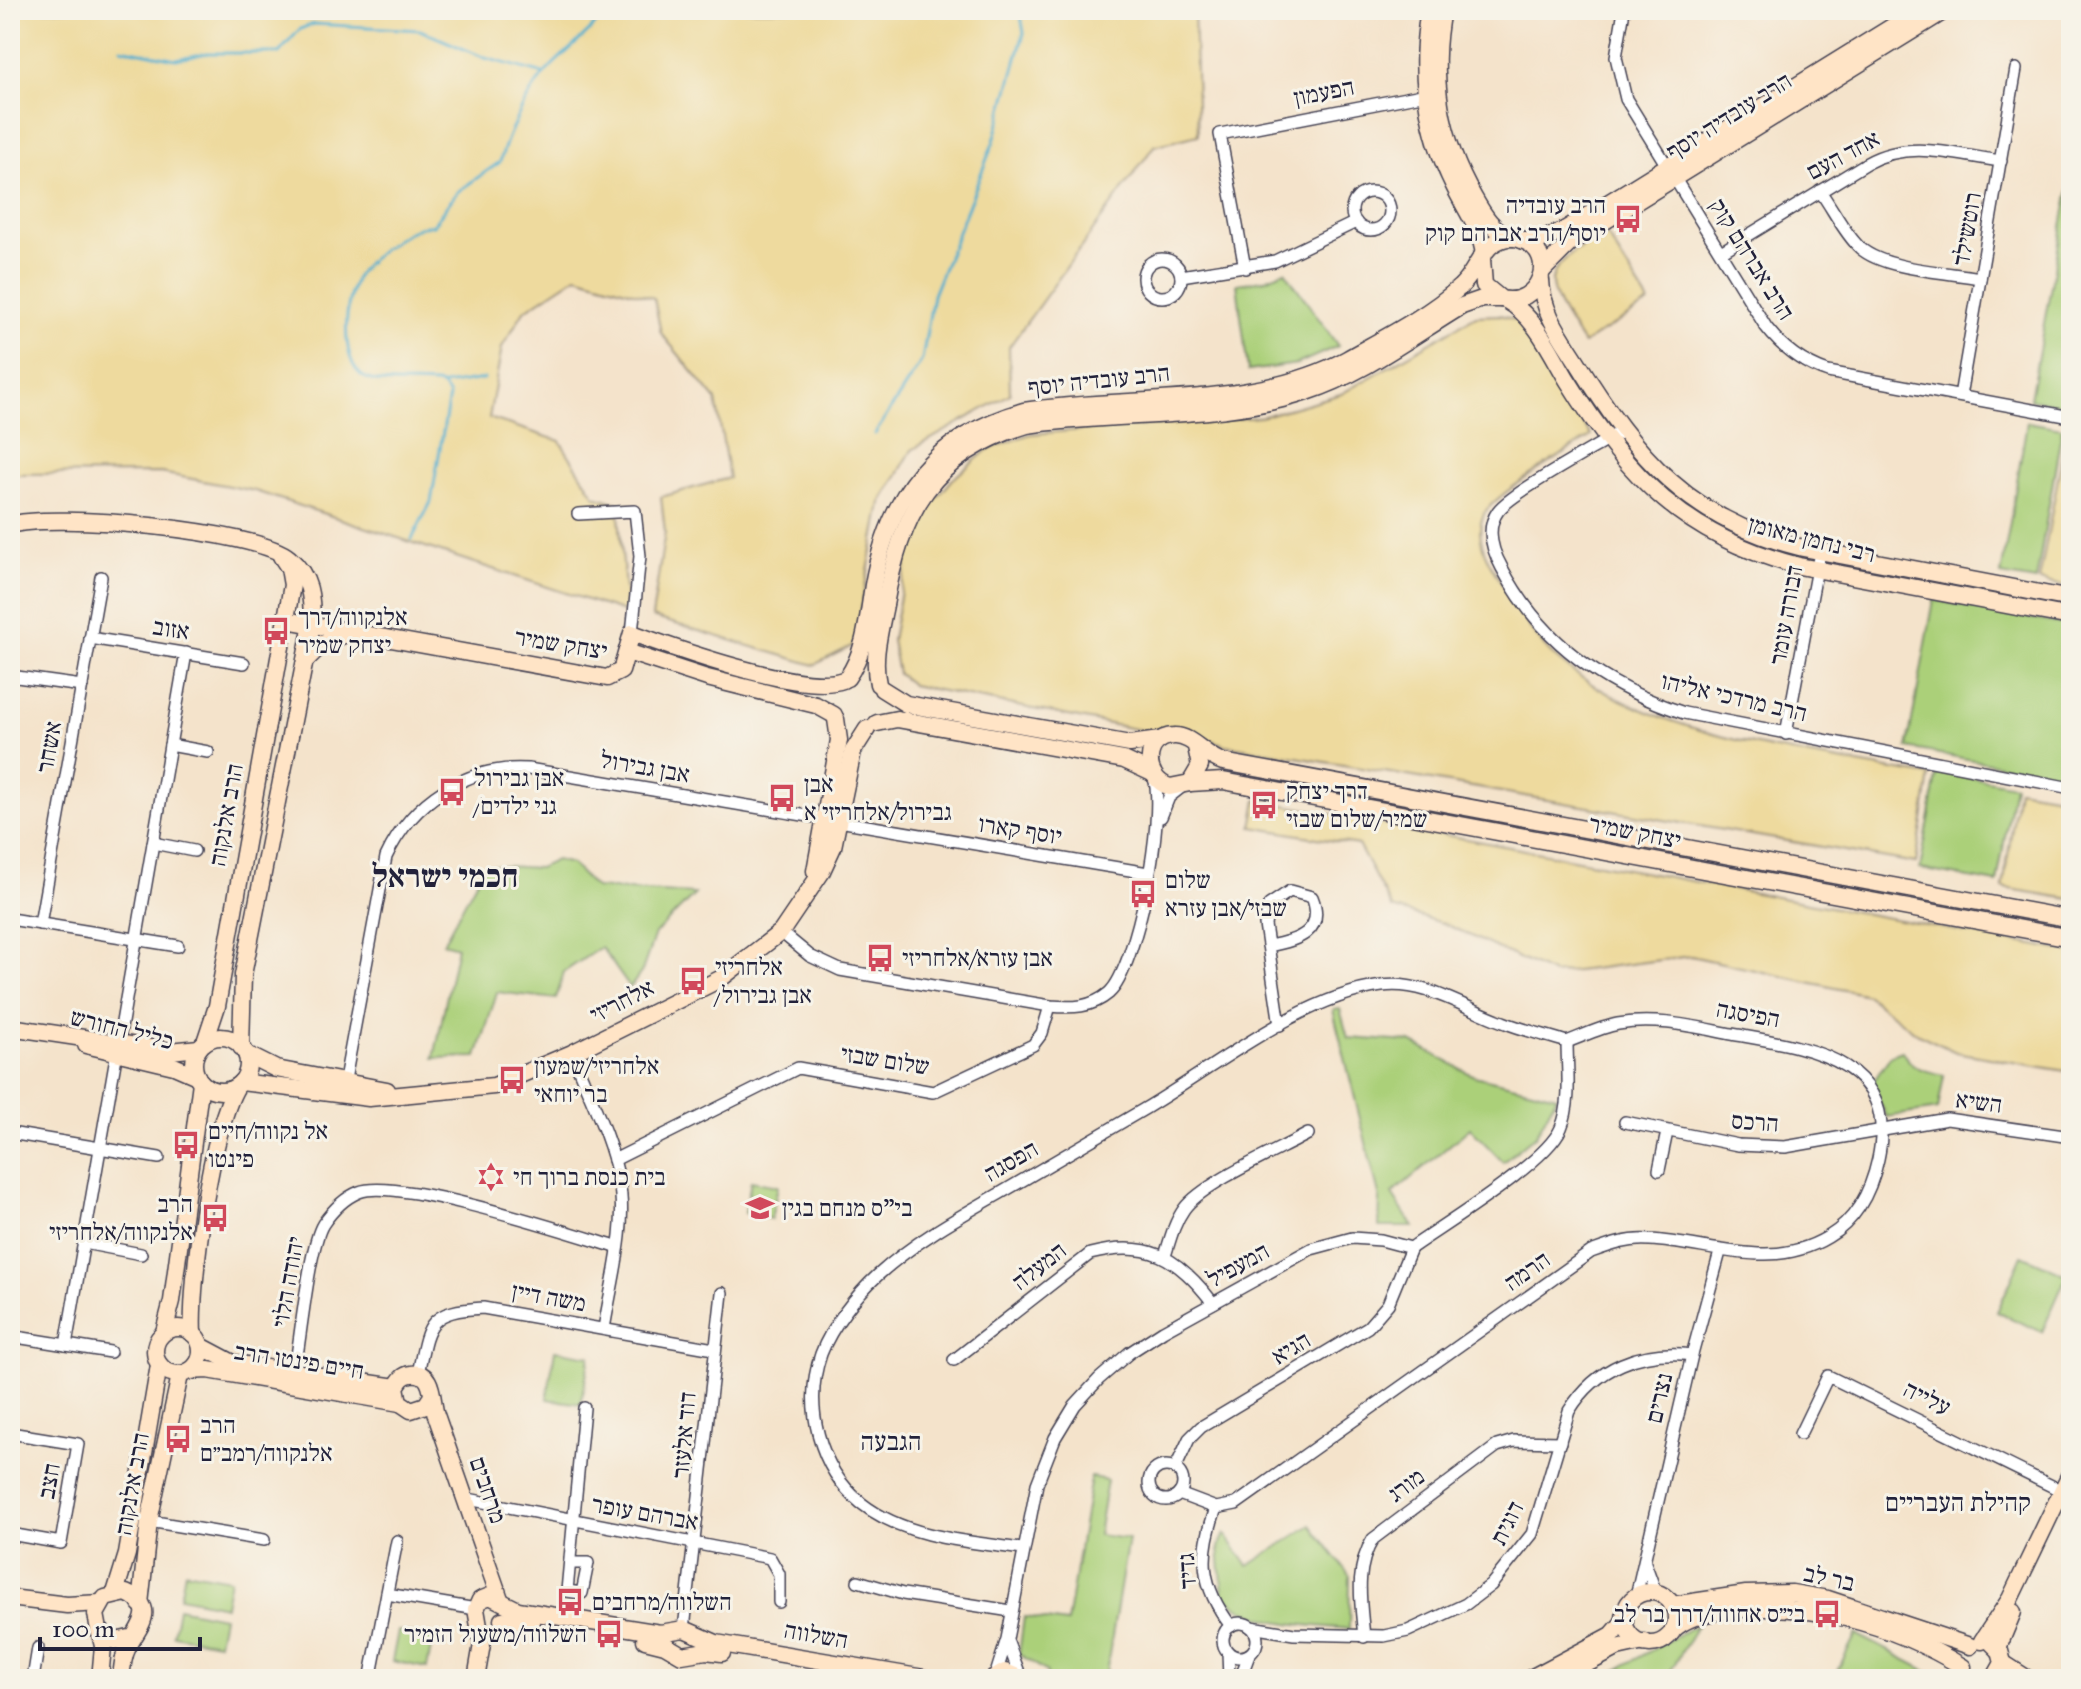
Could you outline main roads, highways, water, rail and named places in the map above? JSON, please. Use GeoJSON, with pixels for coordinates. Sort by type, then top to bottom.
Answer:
{"type":"FeatureCollection","features":[{"type":"Feature","properties":{"kind":"waterway"},"geometry":{"type":"LineString","coordinates":[[412,539],[431,502],[449,396],[442,385],[382,382],[364,377],[356,369],[347,342],[351,292],[368,262],[415,229],[433,225],[457,192],[500,162],[518,116],[531,93],[552,65],[593,27],[606,10]]}},
{"type":"Feature","properties":{"kind":"waterway"},"geometry":{"type":"LineString","coordinates":[[875,434],[922,360],[933,295],[994,141],[1024,33],[1020,10]]}},
{"type":"Feature","properties":{"kind":"waterway"},"geometry":{"type":"LineString","coordinates":[[121,48],[176,59],[207,53],[279,53],[300,29],[314,24],[420,30],[485,58],[544,74]]}},
{"type":"Feature","properties":{"kind":"waterway"},"geometry":{"type":"LineString","coordinates":[[444,385],[484,379]]}},
{"type":"Feature","properties":{"kind":"place","name":"הרב עובדיה יוסף/הרב אברהם קוק"},"geometry":{"type":"Point","coordinates":[1628,219]}},
{"type":"Feature","properties":{"kind":"place","name":"אלנקווה/דרך יצחק שמיר"},"geometry":{"type":"Point","coordinates":[276,631]}},
{"type":"Feature","properties":{"kind":"place","name":"אבן גבירול /גני ילדים"},"geometry":{"type":"Point","coordinates":[452,792]}},
{"type":"Feature","properties":{"kind":"place","name":"אבן גבירול/אלחריזי א"},"geometry":{"type":"Point","coordinates":[782,798]}},
{"type":"Feature","properties":{"kind":"place","name":"דרך יצחק שמיר/שלום שבזי"},"geometry":{"type":"Point","coordinates":[1264,805]}},
{"type":"Feature","properties":{"kind":"place","name":"שלום שבזי/אבן עזרא"},"geometry":{"type":"Point","coordinates":[1143,894]}},
{"type":"Feature","properties":{"kind":"place","name":"אבן עזרא/אלחריזי"},"geometry":{"type":"Point","coordinates":[880,958]}},
{"type":"Feature","properties":{"kind":"place","name":"אלחריזי /אבן גבירול"},"geometry":{"type":"Point","coordinates":[693,981]}},
{"type":"Feature","properties":{"kind":"place","name":"אלחריזי/שמעון בר יוחאי"},"geometry":{"type":"Point","coordinates":[512,1080]}},
{"type":"Feature","properties":{"kind":"place","name":"אל נקווה/חיים פינטו"},"geometry":{"type":"Point","coordinates":[186,1145]}},
{"type":"Feature","properties":{"kind":"place","name":"בית כנסת ברוך חי"},"geometry":{"type":"Point","coordinates":[491,1177]}},
{"type":"Feature","properties":{"kind":"place","name":"בי\"ס מנחם בגין"},"geometry":{"type":"Point","coordinates":[760,1208]}},
{"type":"Feature","properties":{"kind":"place","name":"הרב אלנקווה/אלחריזי"},"geometry":{"type":"Point","coordinates":[215,1218]}},
{"type":"Feature","properties":{"kind":"place","name":"הרב אלנקווה/רמב״ם"},"geometry":{"type":"Point","coordinates":[178,1439]}},
{"type":"Feature","properties":{"kind":"place","name":"השלווה/מרחבים"},"geometry":{"type":"Point","coordinates":[570,1602]}},
{"type":"Feature","properties":{"kind":"place","name":"בי״ס אחווה/דרך בר לב"},"geometry":{"type":"Point","coordinates":[1827,1614]}},
{"type":"Feature","properties":{"kind":"place","name":"השלווה/משעול הזמיר"},"geometry":{"type":"Point","coordinates":[609,1634]}},
{"type":"Feature","properties":{"kind":"district","name":"חכמי ישראל"},"geometry":{"type":"Point","coordinates":[445,876]}},
{"type":"Feature","properties":{"kind":"district","name":"הגבעה"},"geometry":{"type":"Point","coordinates":[891,1441]}},
{"type":"Feature","properties":{"kind":"district","name":"קהילת העבריים"},"geometry":{"type":"Point","coordinates":[1958,1502]}}]}
